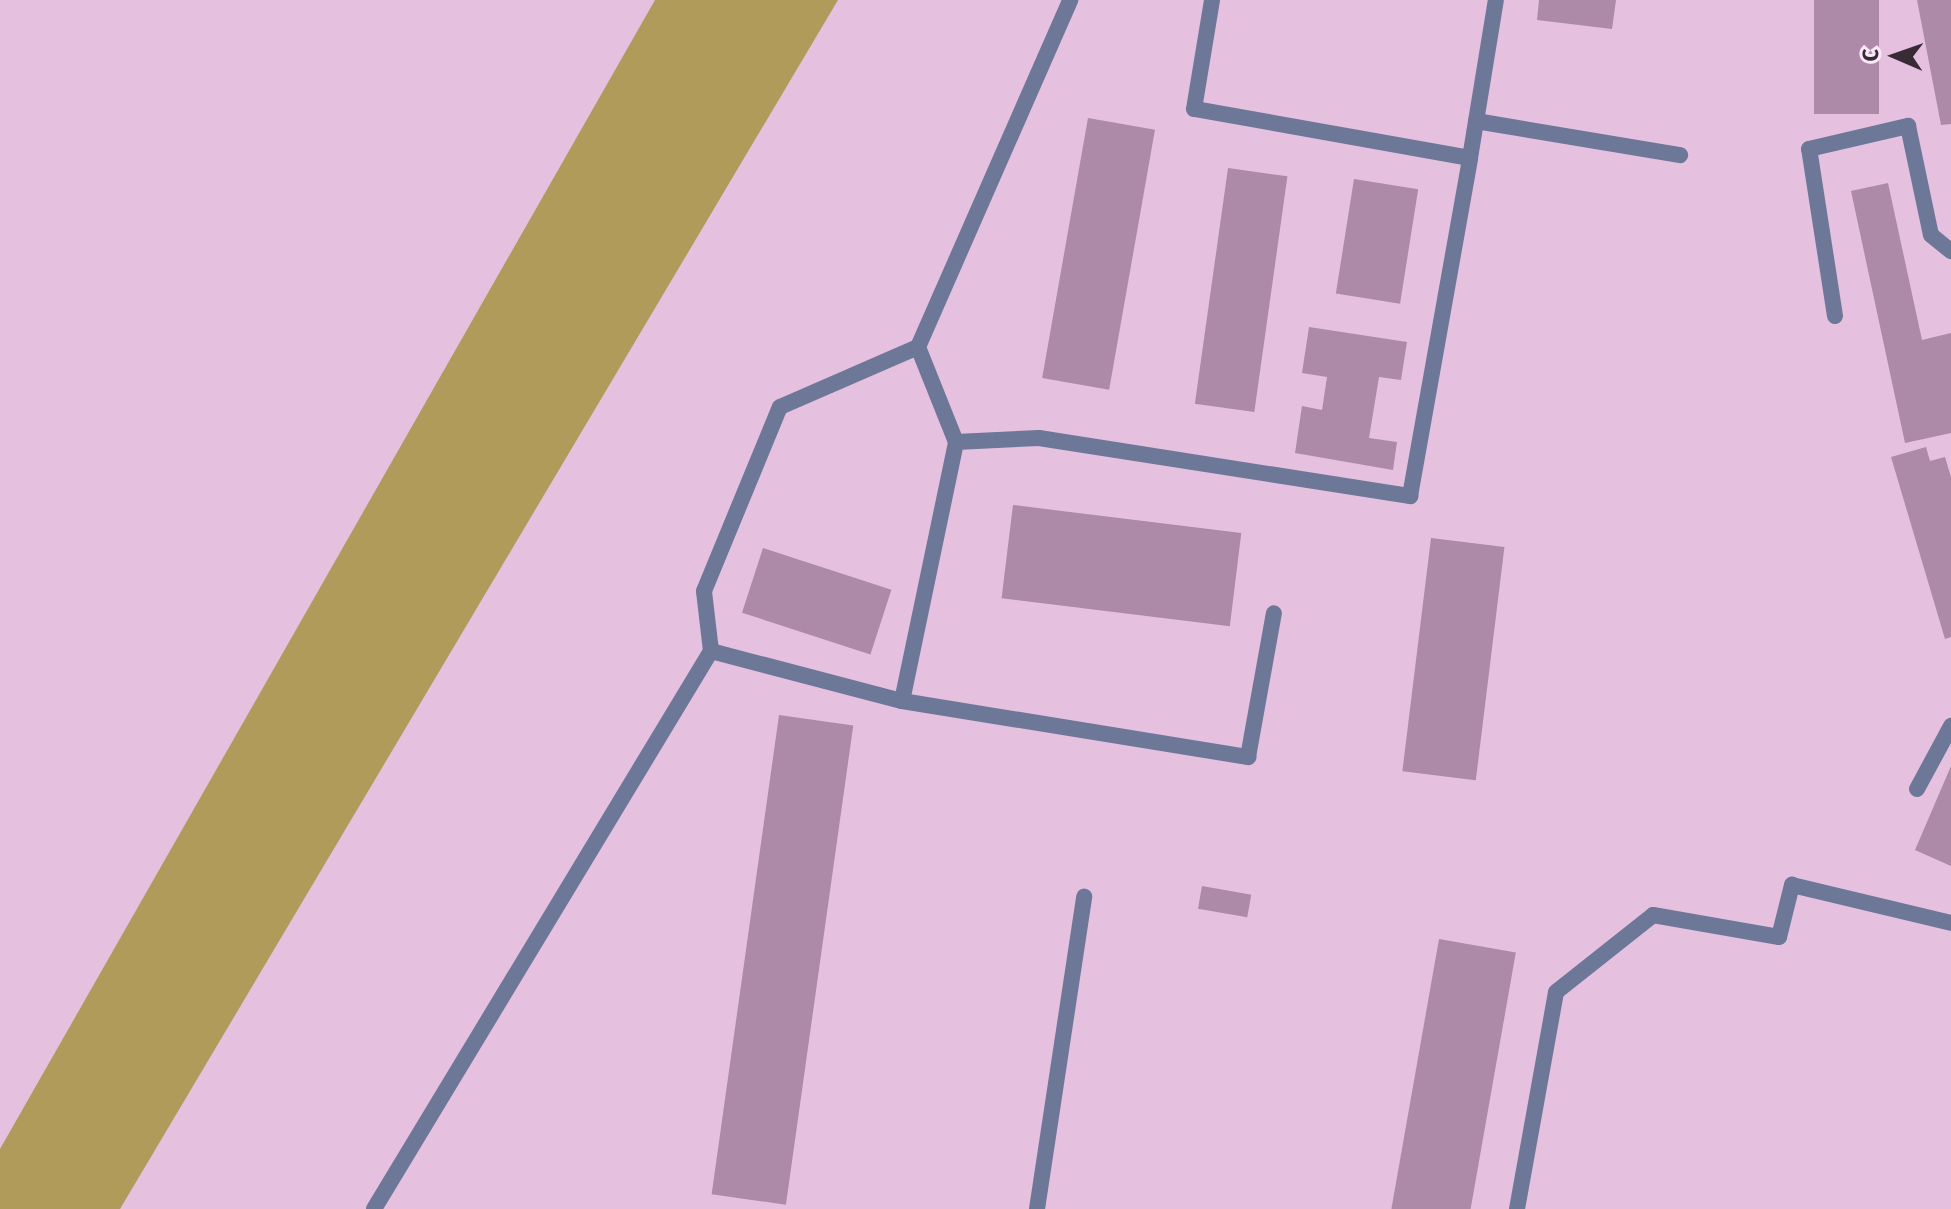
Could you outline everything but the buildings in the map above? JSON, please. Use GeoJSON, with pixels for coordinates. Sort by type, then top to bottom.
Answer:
{"type":"FeatureCollection","features":[{"type":"Feature","properties":{"kind":"lane"},"geometry":{"type":"LineString","coordinates":[[374,1209],[711,651],[704,591],[780,407],[918,347],[1070,0]]}},
{"type":"Feature","properties":{"kind":"lane"},"geometry":{"type":"LineString","coordinates":[[1212,0],[1194,109],[1470,158]]}},
{"type":"Feature","properties":{"kind":"lane"},"geometry":{"type":"LineString","coordinates":[[956,442],[1039,438],[1410,496],[1496,0]]}},
{"type":"Feature","properties":{"kind":"lane"},"geometry":{"type":"LineString","coordinates":[[1476,121],[1680,155]]}},
{"type":"Feature","properties":{"kind":"lane"},"geometry":{"type":"LineString","coordinates":[[1835,316],[1809,149],[1908,126],[1931,235],[1951,251]]}},
{"type":"Feature","properties":{"kind":"lane"},"geometry":{"type":"LineString","coordinates":[[902,701],[956,442],[918,347]]}},
{"type":"Feature","properties":{"kind":"lane"},"geometry":{"type":"LineString","coordinates":[[711,651],[902,701],[1248,757],[1274,613]]}},
{"type":"Feature","properties":{"kind":"lane"},"geometry":{"type":"LineString","coordinates":[[1917,789],[1951,726]]}},
{"type":"Feature","properties":{"kind":"lane"},"geometry":{"type":"LineString","coordinates":[[1517,1209],[1556,992],[1653,915],[1779,937],[1792,885],[1951,923]]}},
{"type":"Feature","properties":{"kind":"lane"},"geometry":{"type":"LineString","coordinates":[[1037,1209],[1084,897]]}},
{"type":"Feature","properties":{"kind":"shaded area"},"geometry":{"type":"Polygon","coordinates":[[[655,0],[838,0],[120,1209],[0,1209],[0,1149],[655,0]]]}}]}
